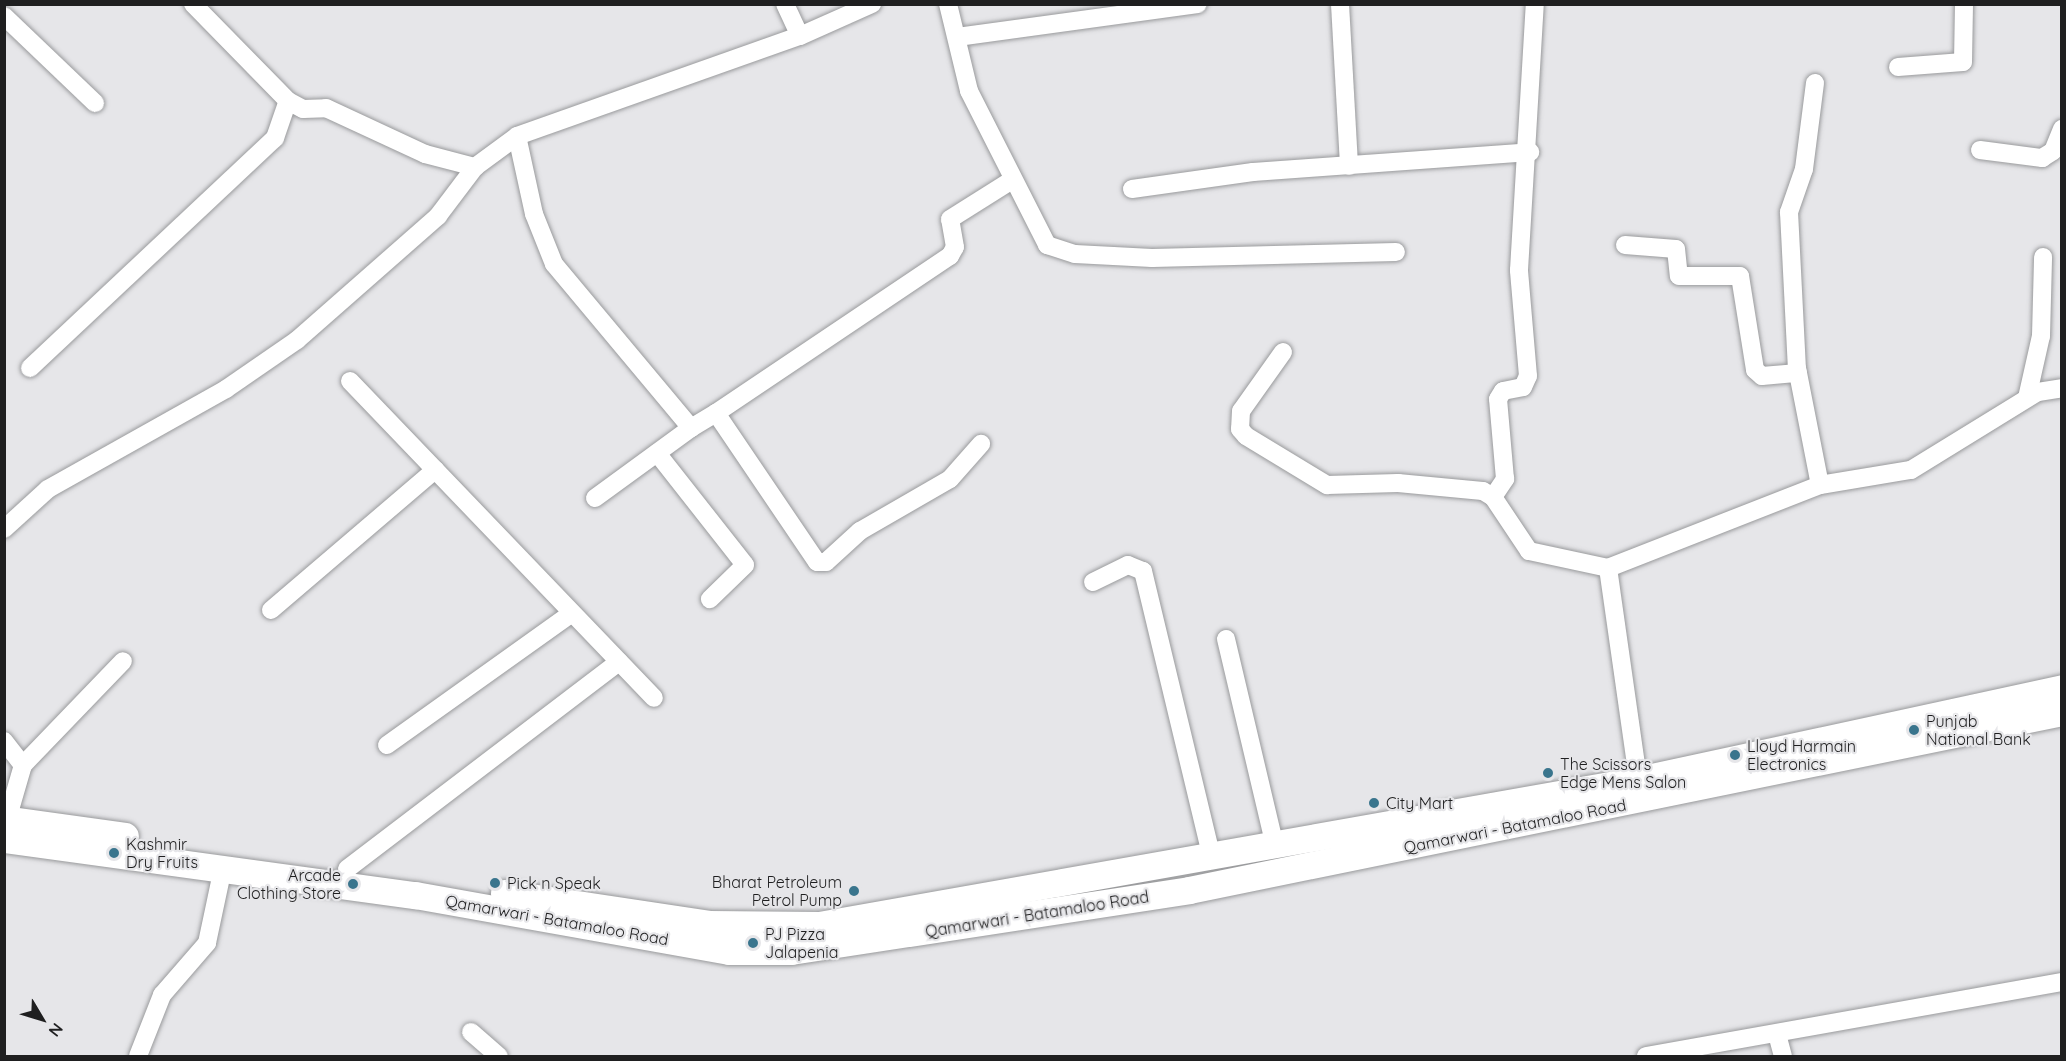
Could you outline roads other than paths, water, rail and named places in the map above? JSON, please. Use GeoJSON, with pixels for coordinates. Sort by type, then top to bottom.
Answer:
{"type":"FeatureCollection","features":[{"type":"Feature","properties":{"kind":"main road","name":"Qamarwari - Batamaloo Road"},"geometry":{"type":"LineString","coordinates":[[5,826],[347,869],[761,928],[887,915],[1638,780],[2061,688]]}},
{"type":"Feature","properties":{"kind":"main road","name":"Qamarwari - Batamaloo Road"},"geometry":{"type":"LineString","coordinates":[[5,826],[223,868],[415,895],[729,951],[791,951],[1189,890],[1560,819],[2061,712]]}},
{"type":"Feature","properties":{"kind":"street"},"geometry":{"type":"LineString","coordinates":[[193,4],[288,101],[303,109],[326,108],[425,154],[475,167]]}},
{"type":"Feature","properties":{"kind":"street"},"geometry":{"type":"LineString","coordinates":[[785,4],[800,36]]}},
{"type":"Feature","properties":{"kind":"street"},"geometry":{"type":"LineString","coordinates":[[4,529],[48,489],[226,389],[297,340],[438,216],[475,167],[517,136],[800,36],[872,4]]}},
{"type":"Feature","properties":{"kind":"street"},"geometry":{"type":"LineString","coordinates":[[948,4],[969,91],[1012,180],[1047,245],[1075,254],[1396,252]]}},
{"type":"Feature","properties":{"kind":"street"},"geometry":{"type":"LineString","coordinates":[[957,37],[1198,4]]}},
{"type":"Feature","properties":{"kind":"street"},"geometry":{"type":"LineString","coordinates":[[1340,4],[1349,166]]}},
{"type":"Feature","properties":{"kind":"street"},"geometry":{"type":"LineString","coordinates":[[1493,498],[1505,479],[1498,399],[1503,391],[1522,387],[1528,376],[1520,270],[1530,152],[1535,4]]}},
{"type":"Feature","properties":{"kind":"street"},"geometry":{"type":"LineString","coordinates":[[1898,67],[1963,62],[1964,4]]}},
{"type":"Feature","properties":{"kind":"street"},"geometry":{"type":"LineString","coordinates":[[4,16],[95,103]]}},
{"type":"Feature","properties":{"kind":"street"},"geometry":{"type":"LineString","coordinates":[[1815,83],[1804,170],[1789,212],[1798,373],[1820,485]]}},
{"type":"Feature","properties":{"kind":"street"},"geometry":{"type":"LineString","coordinates":[[30,368],[275,138],[288,101]]}},
{"type":"Feature","properties":{"kind":"street"},"geometry":{"type":"LineString","coordinates":[[1980,150],[2042,158],[2053,151],[2061,129]]}},
{"type":"Feature","properties":{"kind":"street"},"geometry":{"type":"LineString","coordinates":[[517,136],[534,214],[554,264],[691,428]]}},
{"type":"Feature","properties":{"kind":"street"},"geometry":{"type":"LineString","coordinates":[[1132,189],[1253,172],[1530,152]]}},
{"type":"Feature","properties":{"kind":"street"},"geometry":{"type":"LineString","coordinates":[[595,498],[691,428],[950,256],[955,247],[947,228],[950,219],[1012,180]]}},
{"type":"Feature","properties":{"kind":"street"},"geometry":{"type":"LineString","coordinates":[[1625,245],[1676,249],[1679,276],[1740,276],[1755,370],[1762,376],[1798,373]]}},
{"type":"Feature","properties":{"kind":"street"},"geometry":{"type":"LineString","coordinates":[[2027,399],[2041,336],[2043,257]]}},
{"type":"Feature","properties":{"kind":"street"},"geometry":{"type":"LineString","coordinates":[[1283,352],[1241,411],[1240,429],[1245,436],[1327,485],[1398,483],[1483,491],[1493,498],[1529,551],[1608,568],[1820,485],[1911,470],[2027,399],[2061,388]]}},
{"type":"Feature","properties":{"kind":"street"},"geometry":{"type":"LineString","coordinates":[[350,381],[654,698]]}},
{"type":"Feature","properties":{"kind":"street"},"geometry":{"type":"LineString","coordinates":[[716,413],[822,563],[860,531],[950,479],[981,444]]}},
{"type":"Feature","properties":{"kind":"street"},"geometry":{"type":"LineString","coordinates":[[657,453],[745,565],[710,598]]}},
{"type":"Feature","properties":{"kind":"street"},"geometry":{"type":"LineString","coordinates":[[272,610],[435,470]]}},
{"type":"Feature","properties":{"kind":"street"},"geometry":{"type":"LineString","coordinates":[[1093,582],[1128,565],[1143,571],[1212,858]]}},
{"type":"Feature","properties":{"kind":"street"},"geometry":{"type":"LineString","coordinates":[[1608,568],[1638,780]]}},
{"type":"Feature","properties":{"kind":"street"},"geometry":{"type":"LineString","coordinates":[[387,745],[572,613]]}},
{"type":"Feature","properties":{"kind":"street"},"geometry":{"type":"LineString","coordinates":[[1226,639],[1275,847]]}},
{"type":"Feature","properties":{"kind":"street"},"geometry":{"type":"LineString","coordinates":[[5,826],[23,765],[123,661]]}},
{"type":"Feature","properties":{"kind":"street"},"geometry":{"type":"LineString","coordinates":[[347,869],[619,662]]}},
{"type":"Feature","properties":{"kind":"street"},"geometry":{"type":"LineString","coordinates":[[4,741],[23,765]]}},
{"type":"Feature","properties":{"kind":"street"},"geometry":{"type":"LineString","coordinates":[[144,1053],[162,995],[207,943],[223,868]]}},
{"type":"Feature","properties":{"kind":"street"},"geometry":{"type":"LineString","coordinates":[[1646,1056],[2061,982]]}},
{"type":"Feature","properties":{"kind":"street"},"geometry":{"type":"LineString","coordinates":[[471,1032],[499,1056]]}},
{"type":"Feature","properties":{"kind":"street"},"geometry":{"type":"LineString","coordinates":[[1777,1034],[1783,1056]]}},
{"type":"Feature","properties":{"kind":"place","name":"Punjab National Bank"},"geometry":{"type":"Point","coordinates":[1914,730]}},
{"type":"Feature","properties":{"kind":"place","name":"Lloyd Harmain Electronics"},"geometry":{"type":"Point","coordinates":[1735,755]}},
{"type":"Feature","properties":{"kind":"place","name":"The Scissors Edge Mens Salon"},"geometry":{"type":"Point","coordinates":[1548,773]}},
{"type":"Feature","properties":{"kind":"place","name":"City Mart"},"geometry":{"type":"Point","coordinates":[1374,803]}},
{"type":"Feature","properties":{"kind":"place","name":"Kashmir Dry Fruits"},"geometry":{"type":"Point","coordinates":[114,853]}},
{"type":"Feature","properties":{"kind":"place","name":"Pick n Speak"},"geometry":{"type":"Point","coordinates":[495,883]}},
{"type":"Feature","properties":{"kind":"place","name":"Arcade Clothing Store"},"geometry":{"type":"Point","coordinates":[353,884]}},
{"type":"Feature","properties":{"kind":"place","name":"Bharat Petroleum Petrol Pump"},"geometry":{"type":"Point","coordinates":[854,891]}},
{"type":"Feature","properties":{"kind":"place","name":"PJ Pizza Jalapenia"},"geometry":{"type":"Point","coordinates":[753,943]}}]}
